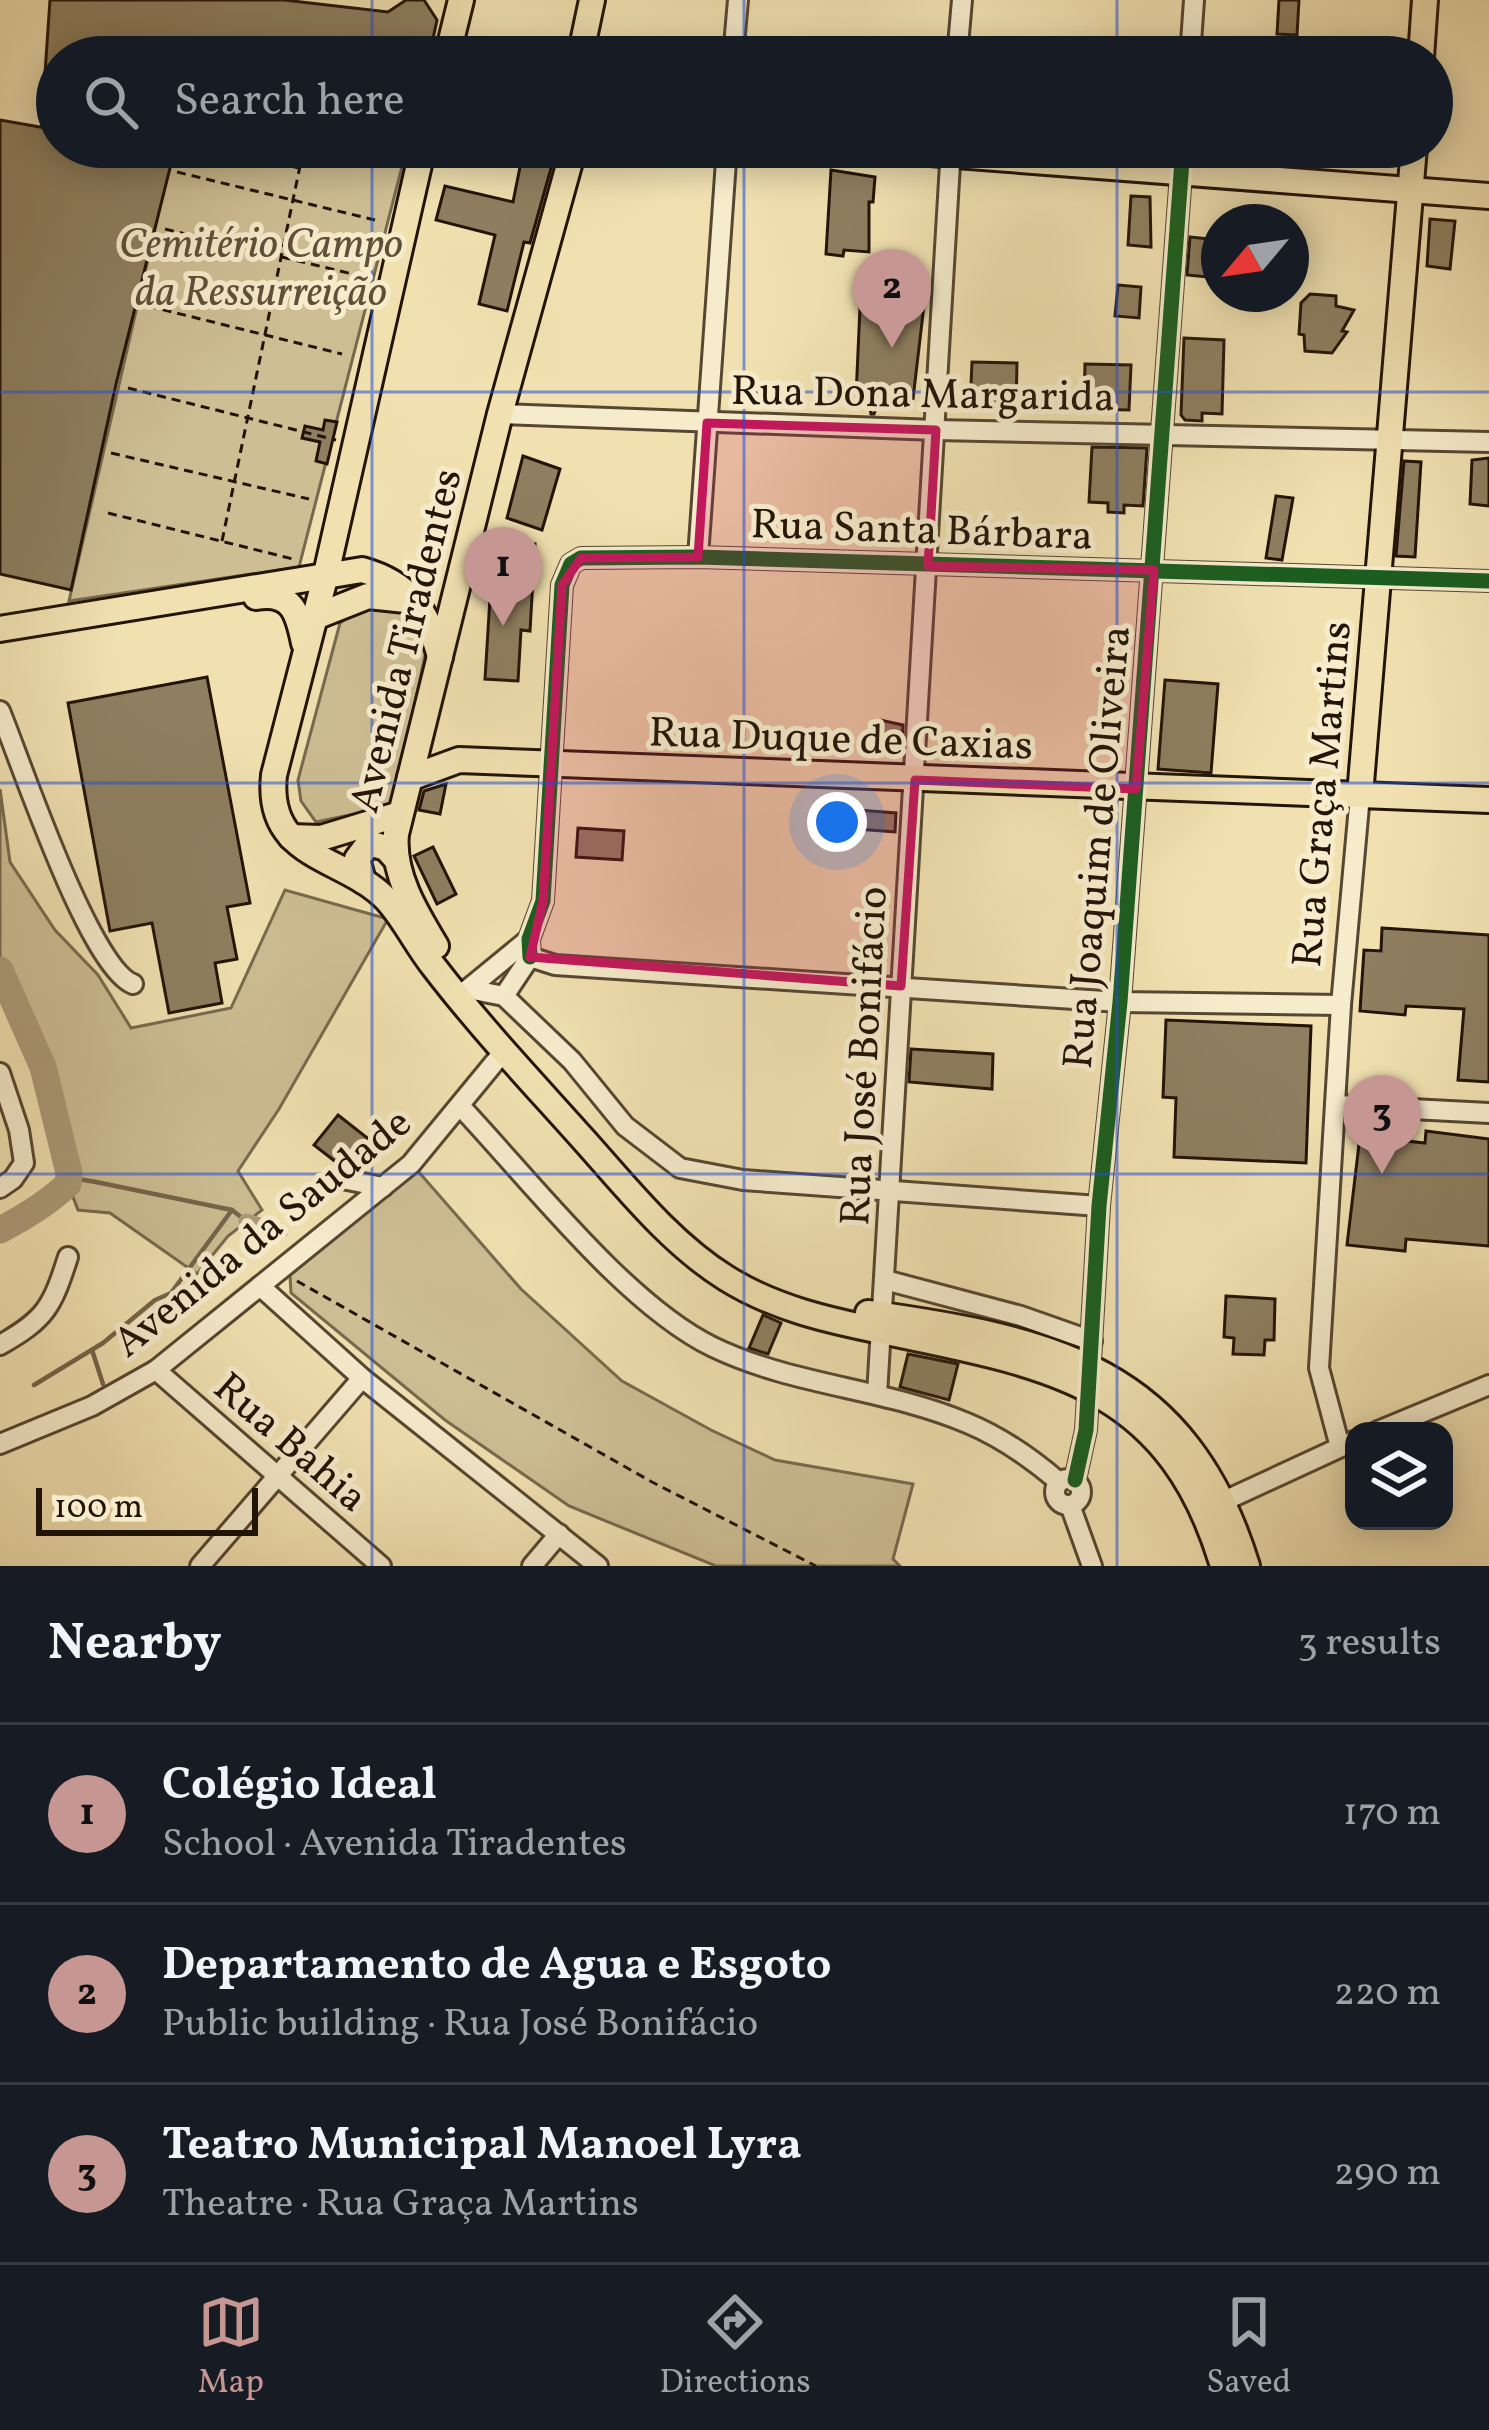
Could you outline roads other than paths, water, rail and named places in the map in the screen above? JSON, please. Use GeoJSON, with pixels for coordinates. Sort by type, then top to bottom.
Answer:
{"type":"FeatureCollection","features":[{"type":"Feature","properties":{"kind":"main road"},"geometry":{"type":"LineString","coordinates":[[452,36],[461,0]]}},
{"type":"Feature","properties":{"kind":"main road"},"geometry":{"type":"LineString","coordinates":[[584,36],[592,0]]}},
{"type":"Feature","properties":{"kind":"main road"},"geometry":{"type":"LineString","coordinates":[[1422,36],[1425,0]]}},
{"type":"Feature","properties":{"kind":"main road"},"geometry":{"type":"LineString","coordinates":[[400,814],[321,838],[291,837],[277,815],[272,794],[418,168]]}},
{"type":"Feature","properties":{"kind":"main road","name":"Avenida Tiradentes"},"geometry":{"type":"LineString","coordinates":[[498,1036],[416,912],[395,858],[400,814],[500,414],[568,168]]}},
{"type":"Feature","properties":{"kind":"main road"},"geometry":{"type":"LineString","coordinates":[[1244,168],[1489,196]]}},
{"type":"Feature","properties":{"kind":"main road","name":"Rua Graça Martins"},"geometry":{"type":"LineString","coordinates":[[1360,795],[1413,168]]}},
{"type":"Feature","properties":{"kind":"main road"},"geometry":{"type":"LineString","coordinates":[[0,628],[362,570],[384,576],[417,602],[430,622],[441,660]]}},
{"type":"Feature","properties":{"kind":"main road"},"geometry":{"type":"LineString","coordinates":[[0,643],[268,595],[289,601],[304,646]]}},
{"type":"Feature","properties":{"kind":"main road"},"geometry":{"type":"LineString","coordinates":[[315,617],[368,596],[417,602]]}},
{"type":"Feature","properties":{"kind":"main road","name":"Rua Duque de Caxias"},"geometry":{"type":"LineString","coordinates":[[410,778],[459,760],[1489,800]]}},
{"type":"Feature","properties":{"kind":"main road","name":"Avenida Tiradentes"},"geometry":{"type":"LineString","coordinates":[[291,837],[314,858],[363,881],[391,905],[433,966],[652,1216],[699,1258],[738,1285],[779,1304],[882,1323],[1005,1358],[1090,1364],[1214,1505],[1246,1566]]}},
{"type":"Feature","properties":{"kind":"main road"},"geometry":{"type":"LineString","coordinates":[[363,881],[357,869],[362,848],[376,843],[395,858]]}},
{"type":"Feature","properties":{"kind":"main road","name":"Avenida Tiradentes"},"geometry":{"type":"LineString","coordinates":[[1214,1505],[1223,1566]]}},
{"type":"Feature","properties":{"kind":"street"},"geometry":{"type":"LineString","coordinates":[[735,36],[738,0]]}},
{"type":"Feature","properties":{"kind":"street"},"geometry":{"type":"LineString","coordinates":[[959,36],[962,0]]}},
{"type":"Feature","properties":{"kind":"street"},"geometry":{"type":"LineString","coordinates":[[1191,36],[1194,0]]}},
{"type":"Feature","properties":{"kind":"street"},"geometry":{"type":"LineString","coordinates":[[698,557],[725,168]]}},
{"type":"Feature","properties":{"kind":"street","name":"Rua José Bonifácio"},"geometry":{"type":"LineString","coordinates":[[877,1395],[949,168]]}},
{"type":"Feature","properties":{"kind":"street","name":"Rua Joaquim de Oliveira"},"geometry":{"type":"LineString","coordinates":[[1067,1481],[1086,1430],[1099,1206],[1120,1002],[1182,168]]}},
{"type":"Feature","properties":{"kind":"street","name":"Rua Dona Margarida"},"geometry":{"type":"LineString","coordinates":[[500,414],[935,430],[1489,442]]}},
{"type":"Feature","properties":{"kind":"street","name":"Rua Santa Bárbara"},"geometry":{"type":"LineString","coordinates":[[551,764],[562,585],[572,564],[592,556],[1489,581]]}},
{"type":"Feature","properties":{"kind":"street"},"geometry":{"type":"LineString","coordinates":[[0,711],[91,935],[123,980],[133,984]]}},
{"type":"Feature","properties":{"kind":"street"},"geometry":{"type":"LineString","coordinates":[[504,996],[529,948],[544,902],[551,764]]}},
{"type":"Feature","properties":{"kind":"street","name":"Rua Graça Martins"},"geometry":{"type":"LineString","coordinates":[[1345,1439],[1319,1368],[1341,1005],[1360,795]]}},
{"type":"Feature","properties":{"kind":"street"},"geometry":{"type":"LineString","coordinates":[[529,948],[555,964],[1120,1002],[1341,1005]]}},
{"type":"Feature","properties":{"kind":"street"},"geometry":{"type":"LineString","coordinates":[[468,989],[529,948]]}},
{"type":"Feature","properties":{"kind":"street"},"geometry":{"type":"LineString","coordinates":[[468,989],[504,996],[572,1061],[625,1126],[680,1168],[743,1180],[1099,1206]]}},
{"type":"Feature","properties":{"kind":"street"},"geometry":{"type":"LineString","coordinates":[[484,1078],[498,1036]]}},
{"type":"Feature","properties":{"kind":"street","name":"Avenida da Saudade"},"geometry":{"type":"LineString","coordinates":[[0,1444],[92,1406],[156,1370],[383,1187],[411,1164],[484,1078],[498,1036]]}},
{"type":"Feature","properties":{"kind":"street"},"geometry":{"type":"LineString","coordinates":[[0,1073],[19,1130],[24,1163],[0,1188]]}},
{"type":"Feature","properties":{"kind":"street"},"geometry":{"type":"LineString","coordinates":[[1335,1105],[1489,1113]]}},
{"type":"Feature","properties":{"kind":"street"},"geometry":{"type":"LineString","coordinates":[[461,1107],[619,1276],[707,1344],[801,1380],[877,1395],[968,1423],[1067,1481],[1056,1497],[1070,1505],[1092,1566]]}},
{"type":"Feature","properties":{"kind":"street"},"geometry":{"type":"LineString","coordinates":[[342,1179],[383,1187]]}},
{"type":"Feature","properties":{"kind":"street"},"geometry":{"type":"LineString","coordinates":[[0,1345],[33,1327],[53,1304],[68,1257]]}},
{"type":"Feature","properties":{"kind":"street"},"geometry":{"type":"LineString","coordinates":[[885,1280],[1022,1316],[1090,1364]]}},
{"type":"Feature","properties":{"kind":"street"},"geometry":{"type":"LineString","coordinates":[[260,1286],[362,1378],[598,1566]]}},
{"type":"Feature","properties":{"kind":"street","name":"Rua Bahia"},"geometry":{"type":"LineString","coordinates":[[156,1370],[381,1566]]}},
{"type":"Feature","properties":{"kind":"street"},"geometry":{"type":"LineString","coordinates":[[200,1566],[362,1378]]}},
{"type":"Feature","properties":{"kind":"street"},"geometry":{"type":"LineString","coordinates":[[1400,1422],[1489,1385]]}},
{"type":"Feature","properties":{"kind":"street"},"geometry":{"type":"LineString","coordinates":[[1214,1505],[1345,1445]]}},
{"type":"Feature","properties":{"kind":"street"},"geometry":{"type":"LineString","coordinates":[[532,1566],[559,1534]]}},
{"type":"Feature","properties":{"kind":"waterway"},"geometry":{"type":"LineString","coordinates":[[0,970],[43,1067],[69,1173],[68,1184],[60,1191],[0,1230]]}},
{"type":"Feature","properties":{"kind":"waterway"},"geometry":{"type":"LineString","coordinates":[[68,1184],[78,1179],[232,1210],[246,1221],[281,1231]]}},
{"type":"Feature","properties":{"kind":"waterway"},"geometry":{"type":"LineString","coordinates":[[34,1385],[171,1293],[232,1210]]}},
{"type":"Feature","properties":{"kind":"waterway"},"geometry":{"type":"LineString","coordinates":[[246,1221],[281,1231]]}},
{"type":"Feature","properties":{"kind":"waterway"},"geometry":{"type":"LineString","coordinates":[[92,1350],[103,1384]]}},
{"type":"Feature","properties":{"kind":"place","name":"Departamento de Agua e Esgoto"},"geometry":{"type":"Point","coordinates":[892,348]}},
{"type":"Feature","properties":{"kind":"place","name":"Colégio Ideal"},"geometry":{"type":"Point","coordinates":[503,626]}},
{"type":"Feature","properties":{"kind":"place","name":"Teatro Municipal Manoel Lyra"},"geometry":{"type":"Point","coordinates":[1382,1174]}},
{"type":"Feature","properties":{"kind":"park label","name":"Cemitério Campo da Ressurreição"},"geometry":{"type":"Point","coordinates":[261,266]}}]}
